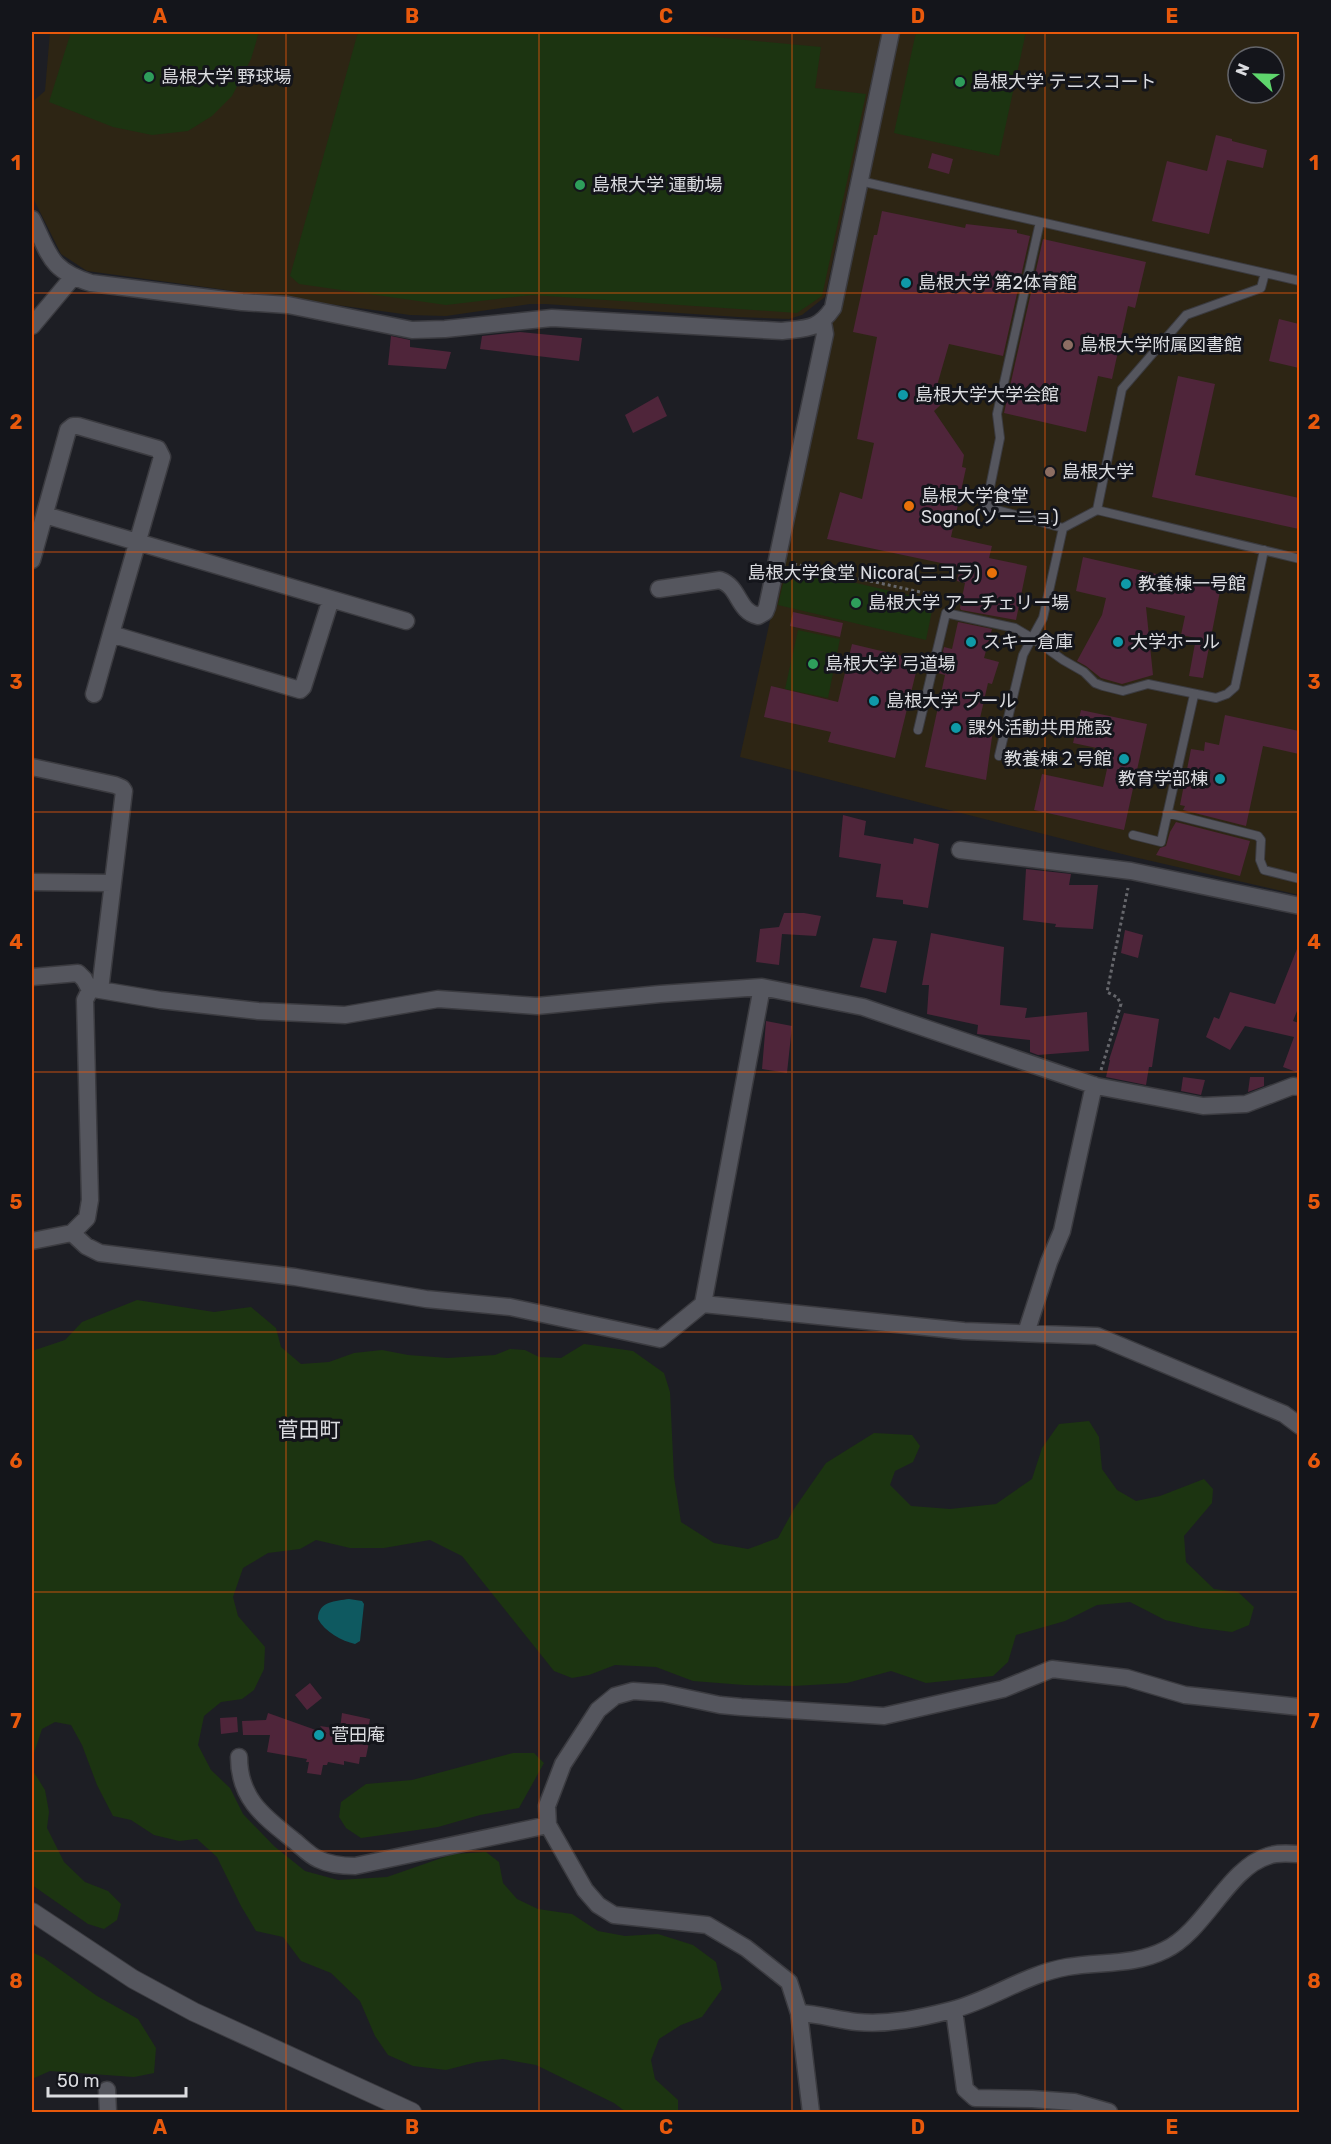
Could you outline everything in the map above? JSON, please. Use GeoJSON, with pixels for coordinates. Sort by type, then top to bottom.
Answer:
{"type":"FeatureCollection","features":[{"type":"Feature","properties":{"kind":"street"},"geometry":{"type":"LineString","coordinates":[[32,219],[54,263],[73,277],[91,283],[242,302],[288,305],[412,330],[445,329],[552,318],[782,331],[807,328],[823,322],[833,308],[891,32]]}},
{"type":"Feature","properties":{"kind":"street"},"geometry":{"type":"LineString","coordinates":[[32,326],[73,277]]}},
{"type":"Feature","properties":{"kind":"street"},"geometry":{"type":"LineString","coordinates":[[659,589],[720,580],[729,584],[748,612],[758,616],[765,612],[825,334],[823,322]]}},
{"type":"Feature","properties":{"kind":"street"},"geometry":{"type":"LineString","coordinates":[[32,560],[68,430],[73,426],[78,426],[158,449],[161,452],[162,457],[139,542],[94,694]]}},
{"type":"Feature","properties":{"kind":"street"},"geometry":{"type":"LineString","coordinates":[[45,515],[406,621]]}},
{"type":"Feature","properties":{"kind":"street"},"geometry":{"type":"LineString","coordinates":[[111,634],[300,690],[303,687],[331,598]]}},
{"type":"Feature","properties":{"kind":"street"},"geometry":{"type":"LineString","coordinates":[[32,767],[116,784],[122,788],[124,795],[95,990],[85,1000],[90,1200],[87,1218],[72,1233],[32,1240]]}},
{"type":"Feature","properties":{"kind":"street"},"geometry":{"type":"LineString","coordinates":[[960,850],[1131,871],[1299,906]]}},
{"type":"Feature","properties":{"kind":"street"},"geometry":{"type":"LineString","coordinates":[[32,882],[112,883]]}},
{"type":"Feature","properties":{"kind":"street"},"geometry":{"type":"LineString","coordinates":[[32,977],[78,974],[95,990],[160,1000],[258,1011],[345,1015],[438,999],[537,1006],[762,987],[863,1007],[1095,1086],[1203,1106],[1246,1104],[1293,1086],[1299,1087]]}},
{"type":"Feature","properties":{"kind":"street"},"geometry":{"type":"LineString","coordinates":[[72,1233],[86,1246],[100,1253],[295,1277],[426,1299],[510,1307],[660,1339],[703,1304],[762,987]]}},
{"type":"Feature","properties":{"kind":"street"},"geometry":{"type":"LineString","coordinates":[[1026,1333],[1049,1262],[1062,1231],[1095,1086]]}},
{"type":"Feature","properties":{"kind":"street"},"geometry":{"type":"LineString","coordinates":[[703,1304],[964,1330],[1097,1336],[1284,1414],[1299,1426]]}},
{"type":"Feature","properties":{"kind":"street"},"geometry":{"type":"LineString","coordinates":[[811,2112],[799,2013],[789,1982],[746,1948],[707,1925],[614,1915],[598,1905],[576,1875],[548,1825],[547,1806],[563,1764],[598,1710],[615,1696],[633,1691],[663,1693],[720,1705],[884,1716],[1003,1689],[1052,1669],[1127,1678],[1185,1695],[1299,1707]]}},
{"type":"Feature","properties":{"kind":"street"},"geometry":{"type":"LineString","coordinates":[[239,1757],[239,1774],[245,1789],[262,1815],[318,1859],[337,1865],[355,1866],[548,1825]]}},
{"type":"Feature","properties":{"kind":"street"},"geometry":{"type":"LineString","coordinates":[[799,2013],[819,2014],[856,2022],[891,2023],[954,2010],[1027,1979],[1066,1967],[1134,1962],[1165,1950],[1183,1939],[1237,1877],[1255,1863],[1267,1856],[1282,1853],[1299,1854]]}},
{"type":"Feature","properties":{"kind":"street"},"geometry":{"type":"LineString","coordinates":[[32,1912],[133,1979],[194,2012],[412,2112]]}},
{"type":"Feature","properties":{"kind":"street"},"geometry":{"type":"LineString","coordinates":[[954,2010],[965,2089],[975,2098],[1074,2102],[1109,2112]]}},
{"type":"Feature","properties":{"kind":"street"},"geometry":{"type":"LineString","coordinates":[[107,2090],[108,2112]]}},
{"type":"Feature","properties":{"kind":"lane"},"geometry":{"type":"LineString","coordinates":[[860,181],[1299,280]]}},
{"type":"Feature","properties":{"kind":"lane"},"geometry":{"type":"LineString","coordinates":[[1040,222],[997,414],[1000,438],[986,507],[1063,528],[1097,510],[1299,559]]}},
{"type":"Feature","properties":{"kind":"lane"},"geometry":{"type":"LineString","coordinates":[[1097,510],[1122,389],[1186,315],[1261,288],[1265,273]]}},
{"type":"Feature","properties":{"kind":"lane"},"geometry":{"type":"LineString","coordinates":[[999,756],[1023,655],[1043,618],[1063,528]]}},
{"type":"Feature","properties":{"kind":"lane"},"geometry":{"type":"LineString","coordinates":[[918,730],[946,613],[1015,628],[1084,672],[1095,683],[1103,686],[1123,691],[1148,684],[1216,698],[1227,694],[1235,687],[1264,550]]}},
{"type":"Feature","properties":{"kind":"lane"},"geometry":{"type":"LineString","coordinates":[[1133,835],[1161,842],[1194,695]]}},
{"type":"Feature","properties":{"kind":"lane"},"geometry":{"type":"LineString","coordinates":[[1167,813],[1258,837],[1261,840],[1260,860],[1264,870],[1299,879]]}},
{"type":"Feature","properties":{"kind":"path"},"geometry":{"type":"LineString","coordinates":[[777,560],[938,596],[946,613]]}},
{"type":"Feature","properties":{"kind":"path"},"geometry":{"type":"LineString","coordinates":[[1095,1086],[1121,1004],[1117,997],[1107,992],[1131,871]]}},
{"type":"Feature","properties":{"kind":"shaded area","name":"島根大学 運動場"},"geometry":{"type":"Polygon","coordinates":[[[50,32],[882,32],[825,297],[802,315],[789,319],[545,304],[530,304],[446,316],[410,315],[87,271],[61,254],[32,196],[32,102],[45,91],[50,32]]]}},
{"type":"Feature","properties":{"kind":"shaded area","name":"島根大学"},"geometry":{"type":"Polygon","coordinates":[[[898,32],[1299,32],[1299,895],[1134,857],[740,757],[828,338],[898,32]]]}},
{"type":"Feature","properties":{"kind":"green space","name":"島根大学 野球場"},"geometry":{"type":"Polygon","coordinates":[[[71,32],[259,32],[251,59],[232,96],[212,116],[188,131],[152,135],[113,127],[49,102],[71,32]]]}},
{"type":"Feature","properties":{"kind":"green space","name":"島根大学 運動場"},"geometry":{"type":"Polygon","coordinates":[[[358,32],[661,32],[821,47],[815,88],[866,94],[822,296],[797,313],[532,295],[446,305],[299,284],[290,276],[358,32]]]}},
{"type":"Feature","properties":{"kind":"green space","name":"島根大学 テニスコート"},"geometry":{"type":"Polygon","coordinates":[[[916,32],[1026,32],[999,156],[894,133],[916,32]]]}},
{"type":"Feature","properties":{"kind":"green space","name":"島根大学 アーチェリー場"},"geometry":{"type":"Polygon","coordinates":[[[787,567],[934,601],[926,640],[778,605],[787,567]]]}},
{"type":"Feature","properties":{"kind":"green space","name":"島根大学 弓道場"},"geometry":{"type":"Polygon","coordinates":[[[798,630],[840,639],[828,698],[785,689],[798,630]]]}},
{"type":"Feature","properties":{"kind":"green space"},"geometry":{"type":"Polygon","coordinates":[[[137,1300],[214,1312],[251,1307],[276,1328],[281,1347],[301,1364],[329,1362],[354,1353],[382,1350],[408,1355],[448,1358],[495,1355],[510,1349],[525,1350],[539,1357],[561,1358],[584,1344],[633,1351],[664,1373],[670,1392],[674,1477],[681,1522],[714,1543],[748,1549],[778,1538],[794,1509],[826,1463],[874,1433],[912,1435],[920,1446],[913,1462],[895,1471],[890,1485],[911,1506],[950,1509],[996,1504],[1032,1479],[1042,1448],[1059,1424],[1089,1421],[1099,1437],[1102,1469],[1117,1490],[1136,1501],[1160,1496],[1204,1479],[1213,1489],[1212,1503],[1184,1536],[1186,1562],[1214,1589],[1238,1592],[1254,1607],[1249,1625],[1232,1632],[1201,1628],[1165,1620],[1130,1602],[1097,1605],[1065,1621],[1016,1635],[1008,1662],[993,1676],[926,1683],[891,1671],[847,1683],[793,1686],[744,1685],[693,1681],[656,1667],[615,1665],[589,1675],[572,1678],[554,1671],[462,1556],[430,1540],[384,1548],[350,1548],[316,1540],[300,1549],[268,1553],[243,1568],[233,1597],[238,1616],[265,1647],[264,1669],[254,1690],[242,1699],[221,1702],[204,1716],[198,1745],[211,1770],[230,1788],[243,1814],[274,1846],[305,1871],[338,1880],[387,1877],[453,1854],[486,1852],[499,1862],[503,1883],[517,1899],[538,1909],[572,1914],[598,1931],[625,1936],[658,1934],[693,1945],[716,1962],[722,1989],[702,2017],[681,2025],[659,2039],[651,2060],[655,2079],[678,2100],[678,2112],[626,2112],[614,2103],[536,2065],[503,2059],[477,2062],[446,2070],[413,2066],[388,2055],[375,2036],[360,2001],[331,1973],[301,1961],[283,1937],[256,1931],[217,1857],[197,1839],[179,1841],[154,1835],[131,1820],[113,1816],[71,1725],[55,1722],[42,1729],[34,1753],[33,1771],[45,1790],[49,1812],[47,1828],[64,1862],[85,1882],[108,1891],[121,1904],[117,1920],[104,1929],[88,1924],[32,1885],[32,1351],[65,1340],[82,1322],[137,1300]]]}},
{"type":"Feature","properties":{"kind":"green space"},"geometry":{"type":"Polygon","coordinates":[[[513,1753],[534,1753],[544,1763],[519,1808],[480,1815],[438,1827],[361,1838],[346,1828],[339,1817],[341,1802],[366,1784],[412,1780],[513,1753]]]}},
{"type":"Feature","properties":{"kind":"green space"},"geometry":{"type":"Polygon","coordinates":[[[32,1952],[97,1996],[138,2019],[156,2048],[154,2073],[134,2077],[50,2071],[32,2079],[32,1952]]]}},
{"type":"Feature","properties":{"kind":"water"},"geometry":{"type":"Polygon","coordinates":[[[349,1599],[362,1601],[364,1604],[360,1641],[355,1644],[334,1635],[318,1619],[324,1605],[349,1599]]]}},
{"type":"Feature","properties":{"kind":"building"},"geometry":{"type":"Polygon","coordinates":[[[1216,135],[1267,150],[1263,168],[1227,160],[1209,234],[1152,221],[1167,161],[1207,171],[1216,135]]]}},
{"type":"Feature","properties":{"kind":"building"},"geometry":{"type":"Polygon","coordinates":[[[932,153],[953,159],[949,174],[928,168],[932,153]]]}},
{"type":"Feature","properties":{"kind":"building"},"geometry":{"type":"Polygon","coordinates":[[[882,211],[965,228],[966,224],[1017,230],[1017,233],[1030,236],[1003,356],[949,344],[936,389],[946,400],[934,411],[964,455],[962,467],[966,468],[951,537],[992,546],[989,558],[1027,566],[1016,620],[961,610],[965,583],[957,581],[960,567],[827,539],[840,492],[862,499],[874,443],[857,439],[877,337],[853,332],[874,235],[877,235],[882,211]]]}},
{"type":"Feature","properties":{"kind":"building","name":"島根大学附属図書館"},"geometry":{"type":"Polygon","coordinates":[[[1043,239],[1146,262],[1135,308],[1128,306],[1112,379],[1098,376],[1086,432],[1004,413],[1043,239]]]}},
{"type":"Feature","properties":{"kind":"building"},"geometry":{"type":"Polygon","coordinates":[[[1279,319],[1299,324],[1299,368],[1269,361],[1279,319]]]}},
{"type":"Feature","properties":{"kind":"building"},"geometry":{"type":"Polygon","coordinates":[[[520,332],[582,338],[579,361],[480,349],[482,336],[520,332]]]}},
{"type":"Feature","properties":{"kind":"building"},"geometry":{"type":"Polygon","coordinates":[[[391,336],[410,340],[410,347],[451,352],[446,369],[388,365],[391,336]]]}},
{"type":"Feature","properties":{"kind":"building"},"geometry":{"type":"Polygon","coordinates":[[[1178,376],[1215,384],[1195,475],[1299,498],[1299,529],[1152,497],[1178,376]]]}},
{"type":"Feature","properties":{"kind":"building"},"geometry":{"type":"Polygon","coordinates":[[[658,396],[667,416],[633,433],[625,415],[658,396]]]}},
{"type":"Feature","properties":{"kind":"building"},"geometry":{"type":"Polygon","coordinates":[[[1083,557],[1191,582],[1192,580],[1221,586],[1203,678],[1189,676],[1196,638],[1181,635],[1185,616],[1146,607],[1153,675],[1122,684],[1101,678],[1077,661],[1102,615],[1106,598],[1076,591],[1083,557]]]}},
{"type":"Feature","properties":{"kind":"building","name":"島根大学 弓道場"},"geometry":{"type":"Polygon","coordinates":[[[793,612],[843,623],[840,637],[790,626],[793,612]]]}},
{"type":"Feature","properties":{"kind":"building"},"geometry":{"type":"Polygon","coordinates":[[[958,622],[992,629],[984,658],[999,662],[992,684],[988,683],[978,727],[993,730],[986,780],[925,767],[945,675],[938,673],[944,647],[952,649],[958,622]]]}},
{"type":"Feature","properties":{"kind":"building","name":"島根大学 プール"},"geometry":{"type":"Polygon","coordinates":[[[852,644],[919,660],[895,758],[828,742],[831,732],[764,717],[771,686],[838,702],[852,644]]]}},
{"type":"Feature","properties":{"kind":"building","name":"教養棟２号館"},"geometry":{"type":"Polygon","coordinates":[[[1081,710],[1147,724],[1124,830],[1034,810],[1042,774],[1103,787],[1111,751],[1073,743],[1081,710]]]}},
{"type":"Feature","properties":{"kind":"building","name":"教育学部棟"},"geometry":{"type":"Polygon","coordinates":[[[1225,715],[1299,731],[1299,754],[1263,746],[1246,826],[1183,810],[1185,806],[1180,805],[1191,749],[1204,751],[1205,742],[1219,745],[1225,715]]]}},
{"type":"Feature","properties":{"kind":"building"},"geometry":{"type":"Polygon","coordinates":[[[843,815],[866,821],[864,835],[913,844],[914,838],[939,844],[928,908],[903,904],[903,900],[876,897],[881,864],[839,857],[843,815]]]}},
{"type":"Feature","properties":{"kind":"building"},"geometry":{"type":"Polygon","coordinates":[[[1176,822],[1250,841],[1240,876],[1156,855],[1160,848],[1166,846],[1176,822]]]}},
{"type":"Feature","properties":{"kind":"building"},"geometry":{"type":"Polygon","coordinates":[[[1026,869],[1071,874],[1069,885],[1098,885],[1093,929],[1055,927],[1056,924],[1023,920],[1026,869]]]}},
{"type":"Feature","properties":{"kind":"building"},"geometry":{"type":"Polygon","coordinates":[[[784,913],[821,916],[816,936],[782,934],[779,965],[756,962],[760,929],[779,927],[784,913]]]}},
{"type":"Feature","properties":{"kind":"building"},"geometry":{"type":"Polygon","coordinates":[[[1125,930],[1143,935],[1138,958],[1121,953],[1125,930]]]}},
{"type":"Feature","properties":{"kind":"building"},"geometry":{"type":"Polygon","coordinates":[[[931,933],[1004,947],[1000,1005],[1027,1008],[1025,1018],[1087,1012],[1089,1051],[1038,1055],[1030,1052],[1030,1040],[977,1034],[978,1025],[927,1014],[929,985],[922,985],[931,933]]]}},
{"type":"Feature","properties":{"kind":"building"},"geometry":{"type":"Polygon","coordinates":[[[873,938],[897,941],[886,993],[860,987],[873,938]]]}},
{"type":"Feature","properties":{"kind":"building"},"geometry":{"type":"Polygon","coordinates":[[[1299,944],[1299,1006],[1293,1021],[1299,1023],[1299,1073],[1283,1067],[1294,1037],[1245,1026],[1230,1050],[1206,1037],[1214,1017],[1219,1019],[1230,992],[1275,1004],[1299,944]]]}},
{"type":"Feature","properties":{"kind":"building"},"geometry":{"type":"Polygon","coordinates":[[[1124,1013],[1159,1019],[1152,1067],[1149,1067],[1146,1085],[1106,1077],[1124,1013]]]}},
{"type":"Feature","properties":{"kind":"building"},"geometry":{"type":"Polygon","coordinates":[[[766,1021],[792,1026],[787,1073],[762,1069],[766,1021]]]}},
{"type":"Feature","properties":{"kind":"building"},"geometry":{"type":"Polygon","coordinates":[[[1183,1077],[1205,1080],[1201,1095],[1181,1091],[1183,1077]]]}},
{"type":"Feature","properties":{"kind":"building"},"geometry":{"type":"Polygon","coordinates":[[[1250,1077],[1264,1077],[1264,1086],[1248,1092],[1250,1077]]]}},
{"type":"Feature","properties":{"kind":"building"},"geometry":{"type":"Polygon","coordinates":[[[310,1683],[322,1698],[307,1710],[295,1695],[310,1683]]]}},
{"type":"Feature","properties":{"kind":"building"},"geometry":{"type":"Polygon","coordinates":[[[268,1713],[327,1734],[320,1726],[340,1729],[342,1713],[370,1719],[366,1757],[360,1757],[359,1764],[344,1761],[344,1765],[328,1762],[327,1765],[323,1765],[321,1775],[307,1773],[309,1762],[306,1762],[307,1759],[267,1752],[270,1735],[243,1735],[242,1721],[266,1720],[268,1713]]]}},
{"type":"Feature","properties":{"kind":"building"},"geometry":{"type":"Polygon","coordinates":[[[237,1717],[238,1732],[221,1734],[220,1718],[237,1717]]]}},
{"type":"Feature","properties":{"kind":"place","name":"島根大学 野球場"},"geometry":{"type":"Point","coordinates":[149,77]}},
{"type":"Feature","properties":{"kind":"place","name":"島根大学 テニスコート"},"geometry":{"type":"Point","coordinates":[960,82]}},
{"type":"Feature","properties":{"kind":"place","name":"島根大学 運動場"},"geometry":{"type":"Point","coordinates":[580,185]}},
{"type":"Feature","properties":{"kind":"place","name":"島根大学 第2体育館"},"geometry":{"type":"Point","coordinates":[906,283]}},
{"type":"Feature","properties":{"kind":"place","name":"島根大学附属図書館"},"geometry":{"type":"Point","coordinates":[1068,345]}},
{"type":"Feature","properties":{"kind":"place","name":"島根大学大学会館"},"geometry":{"type":"Point","coordinates":[903,395]}},
{"type":"Feature","properties":{"kind":"place","name":"島根大学"},"geometry":{"type":"Point","coordinates":[1050,472]}},
{"type":"Feature","properties":{"kind":"place","name":"島根大学食堂 Sogno(ソーニョ)"},"geometry":{"type":"Point","coordinates":[909,506]}},
{"type":"Feature","properties":{"kind":"place","name":"島根大学食堂 Nicora(ニコラ)"},"geometry":{"type":"Point","coordinates":[992,573]}},
{"type":"Feature","properties":{"kind":"place","name":"教養棟一号館"},"geometry":{"type":"Point","coordinates":[1126,584]}},
{"type":"Feature","properties":{"kind":"place","name":"島根大学 アーチェリー場"},"geometry":{"type":"Point","coordinates":[856,603]}},
{"type":"Feature","properties":{"kind":"place","name":"スキー倉庫"},"geometry":{"type":"Point","coordinates":[971,642]}},
{"type":"Feature","properties":{"kind":"place","name":"大学ホール"},"geometry":{"type":"Point","coordinates":[1118,642]}},
{"type":"Feature","properties":{"kind":"place","name":"島根大学 弓道場"},"geometry":{"type":"Point","coordinates":[813,664]}},
{"type":"Feature","properties":{"kind":"place","name":"島根大学 プール"},"geometry":{"type":"Point","coordinates":[874,701]}},
{"type":"Feature","properties":{"kind":"place","name":"課外活動共用施設"},"geometry":{"type":"Point","coordinates":[956,728]}},
{"type":"Feature","properties":{"kind":"place","name":"教養棟２号館"},"geometry":{"type":"Point","coordinates":[1124,759]}},
{"type":"Feature","properties":{"kind":"place","name":"教育学部棟"},"geometry":{"type":"Point","coordinates":[1220,779]}},
{"type":"Feature","properties":{"kind":"place","name":"菅田庵"},"geometry":{"type":"Point","coordinates":[319,1735]}},
{"type":"Feature","properties":{"kind":"district","name":"菅田町"},"geometry":{"type":"Point","coordinates":[309,1429]}}]}
